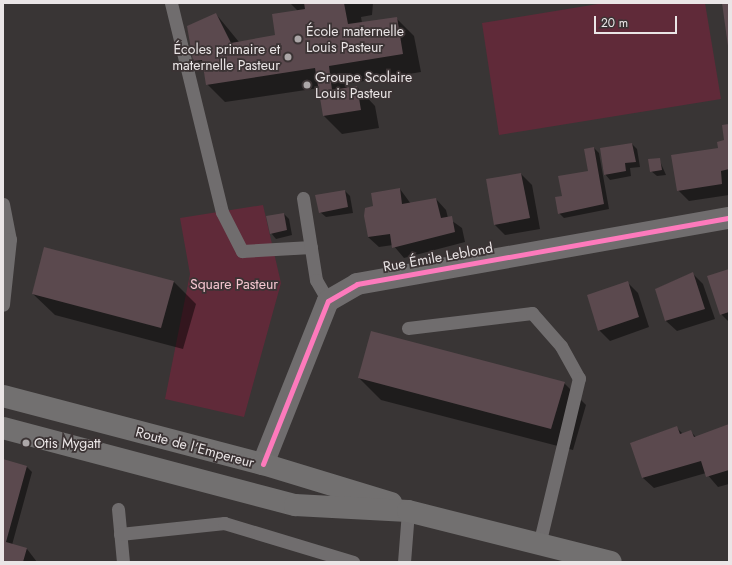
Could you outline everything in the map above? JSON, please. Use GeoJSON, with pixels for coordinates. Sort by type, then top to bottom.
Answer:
{"type":"FeatureCollection","features":[{"type":"Feature","properties":{"kind":"main road","name":"Route de l'Empereur"},"geometry":{"type":"LineString","coordinates":[[3,396],[263,464],[384,499],[408,511]]}},
{"type":"Feature","properties":{"kind":"main road","name":"Route de l'Empereur"},"geometry":{"type":"LineString","coordinates":[[3,428],[295,505],[408,511],[611,562]]}},
{"type":"Feature","properties":{"kind":"main road"},"geometry":{"type":"LineString","coordinates":[[114,457],[122,428]]}},
{"type":"Feature","properties":{"kind":"main road"},"geometry":{"type":"LineString","coordinates":[[254,493],[263,464]]}},
{"type":"Feature","properties":{"kind":"street","name":"Rue Émile Leblond"},"geometry":{"type":"LineString","coordinates":[[328,301],[357,284],[729,218]]}},
{"type":"Feature","properties":{"kind":"street"},"geometry":{"type":"LineString","coordinates":[[263,464],[328,301]]}},
{"type":"Feature","properties":{"kind":"lane"},"geometry":{"type":"LineString","coordinates":[[171,3],[222,212],[242,251],[311,247]]}},
{"type":"Feature","properties":{"kind":"lane"},"geometry":{"type":"LineString","coordinates":[[303,198],[316,280],[328,301]]}},
{"type":"Feature","properties":{"kind":"lane"},"geometry":{"type":"LineString","coordinates":[[3,204],[10,239],[3,305]]}},
{"type":"Feature","properties":{"kind":"lane"},"geometry":{"type":"LineString","coordinates":[[408,328],[532,313],[561,346],[578,378],[539,544]]}},
{"type":"Feature","properties":{"kind":"lane"},"geometry":{"type":"LineString","coordinates":[[118,509],[123,562]]}},
{"type":"Feature","properties":{"kind":"lane"},"geometry":{"type":"LineString","coordinates":[[404,562],[408,511]]}},
{"type":"Feature","properties":{"kind":"lane"},"geometry":{"type":"LineString","coordinates":[[120,534],[224,523],[333,559],[353,562]]}},
{"type":"Feature","properties":{"kind":"green space"},"geometry":{"type":"Polygon","coordinates":[[[604,3],[705,3],[721,99],[499,135],[482,23],[604,3]]]}},
{"type":"Feature","properties":{"kind":"green space","name":"Square Pasteur"},"geometry":{"type":"Polygon","coordinates":[[[263,205],[281,283],[244,417],[165,399],[190,274],[180,218],[263,205]]]}},
{"type":"Feature","properties":{"kind":"building","name":"Écoles primaire et maternelle Pasteur"},"geometry":{"type":"Polygon","coordinates":[[[304,3],[344,3],[348,24],[397,17],[403,54],[329,66],[332,90],[357,86],[361,110],[323,116],[315,68],[206,85],[202,60],[193,61],[187,26],[216,13],[231,43],[275,35],[272,14],[305,9],[304,3]]]}},
{"type":"Feature","properties":{"kind":"building"},"geometry":{"type":"Polygon","coordinates":[[[722,3],[729,3],[729,46],[728,46],[722,3]]]}},
{"type":"Feature","properties":{"kind":"building"},"geometry":{"type":"Polygon","coordinates":[[[729,124],[729,169],[721,171],[722,184],[677,191],[671,155],[718,148],[717,142],[724,140],[722,125],[729,124]]]}},
{"type":"Feature","properties":{"kind":"building"},"geometry":{"type":"Polygon","coordinates":[[[632,143],[636,162],[625,163],[626,171],[604,175],[600,148],[632,143]]]}},
{"type":"Feature","properties":{"kind":"building"},"geometry":{"type":"Polygon","coordinates":[[[594,147],[604,204],[558,214],[555,197],[562,196],[558,176],[588,171],[584,149],[594,147]]]}},
{"type":"Feature","properties":{"kind":"building"},"geometry":{"type":"Polygon","coordinates":[[[660,158],[662,170],[650,172],[648,159],[660,158]]]}},
{"type":"Feature","properties":{"kind":"building"},"geometry":{"type":"Polygon","coordinates":[[[521,173],[530,218],[494,225],[486,179],[521,173]]]}},
{"type":"Feature","properties":{"kind":"building"},"geometry":{"type":"Polygon","coordinates":[[[400,188],[402,204],[436,198],[441,218],[452,216],[455,232],[392,248],[390,234],[368,237],[364,216],[365,208],[373,206],[371,193],[400,188]]]}},
{"type":"Feature","properties":{"kind":"building"},"geometry":{"type":"Polygon","coordinates":[[[345,190],[348,207],[319,213],[315,195],[345,190]]]}},
{"type":"Feature","properties":{"kind":"building"},"geometry":{"type":"Polygon","coordinates":[[[284,213],[287,230],[270,234],[266,216],[284,213]]]}},
{"type":"Feature","properties":{"kind":"building"},"geometry":{"type":"Polygon","coordinates":[[[44,247],[174,281],[161,328],[32,294],[44,247]]]}},
{"type":"Feature","properties":{"kind":"building"},"geometry":{"type":"Polygon","coordinates":[[[729,269],[729,312],[720,315],[707,276],[729,269]]]}},
{"type":"Feature","properties":{"kind":"building"},"geometry":{"type":"Polygon","coordinates":[[[693,272],[705,309],[665,321],[655,289],[693,272]]]}},
{"type":"Feature","properties":{"kind":"building"},"geometry":{"type":"Polygon","coordinates":[[[628,281],[639,317],[598,331],[587,295],[628,281]]]}},
{"type":"Feature","properties":{"kind":"building"},"geometry":{"type":"Polygon","coordinates":[[[371,331],[565,382],[551,429],[358,378],[371,331]]]}},
{"type":"Feature","properties":{"kind":"building"},"geometry":{"type":"Polygon","coordinates":[[[729,424],[729,470],[706,477],[701,461],[642,478],[630,443],[677,426],[680,434],[691,430],[694,437],[729,424]]]}},
{"type":"Feature","properties":{"kind":"building"},"geometry":{"type":"Polygon","coordinates":[[[3,459],[27,466],[6,542],[27,548],[23,562],[3,562],[3,459]]]}},
{"type":"Feature","properties":{"kind":"cycle path"},"geometry":{"type":"LineString","coordinates":[[263,464],[328,301],[357,284],[729,218]]}},
{"type":"Feature","properties":{"kind":"place","name":"École maternelle Louis Pasteur"},"geometry":{"type":"Point","coordinates":[298,39]}},
{"type":"Feature","properties":{"kind":"place","name":"Écoles primaire et maternelle Pasteur"},"geometry":{"type":"Point","coordinates":[288,57]}},
{"type":"Feature","properties":{"kind":"place","name":"Groupe Scolaire Louis Pasteur"},"geometry":{"type":"Point","coordinates":[307,85]}},
{"type":"Feature","properties":{"kind":"place","name":"Otis Mygatt"},"geometry":{"type":"Point","coordinates":[26,443]}}]}
